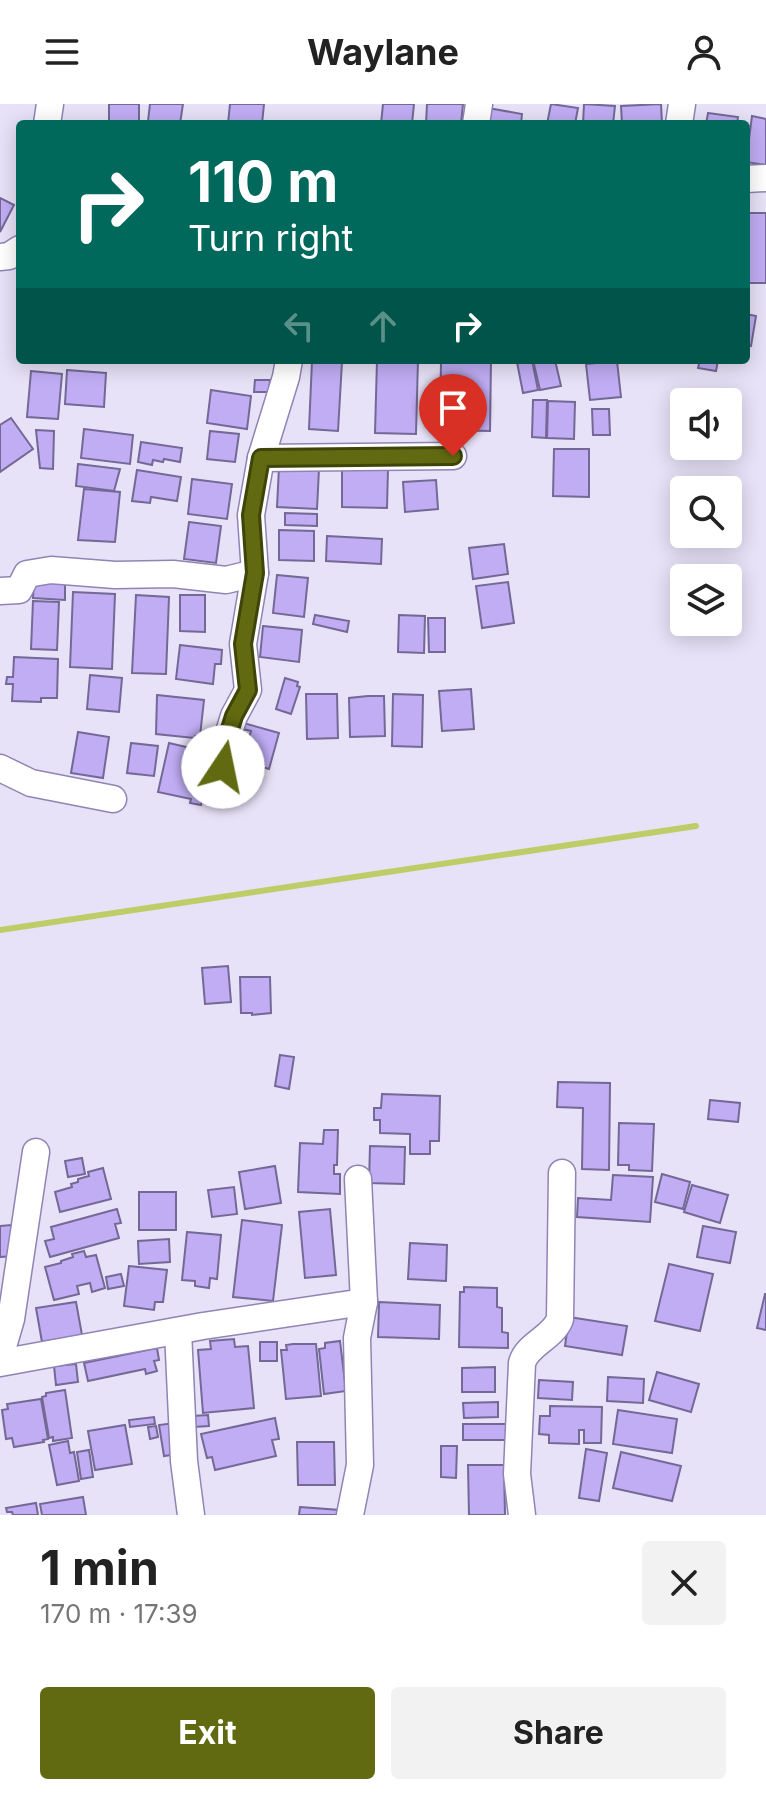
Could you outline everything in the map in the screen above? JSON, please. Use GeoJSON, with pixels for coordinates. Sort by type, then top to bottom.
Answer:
{"type":"FeatureCollection","features":[{"type":"Feature","properties":{"kind":"street"},"geometry":{"type":"LineString","coordinates":[[223,767],[234,716],[248,690],[243,644],[255,573],[251,515],[261,458],[288,364]]}},
{"type":"Feature","properties":{"kind":"street"},"geometry":{"type":"LineString","coordinates":[[261,458],[453,456]]}},
{"type":"Feature","properties":{"kind":"street"},"geometry":{"type":"LineString","coordinates":[[0,591],[19,590],[27,574],[51,570],[115,575],[173,574],[226,580],[255,573]]}},
{"type":"Feature","properties":{"kind":"street"},"geometry":{"type":"LineString","coordinates":[[0,768],[31,783],[113,799]]}},
{"type":"Feature","properties":{"kind":"street"},"geometry":{"type":"LineString","coordinates":[[0,1357],[11,1319],[36,1152]]}},
{"type":"Feature","properties":{"kind":"street"},"geometry":{"type":"LineString","coordinates":[[522,1515],[517,1474],[522,1363],[526,1353],[556,1328],[560,1319],[562,1173]]}},
{"type":"Feature","properties":{"kind":"street"},"geometry":{"type":"LineString","coordinates":[[350,1515],[360,1465],[357,1338],[364,1302],[358,1179]]}},
{"type":"Feature","properties":{"kind":"street"},"geometry":{"type":"LineString","coordinates":[[0,1363],[364,1302]]}},
{"type":"Feature","properties":{"kind":"street"},"geometry":{"type":"LineString","coordinates":[[178,1331],[184,1461],[191,1515]]}},
{"type":"Feature","properties":{"kind":"building"},"geometry":{"type":"Polygon","coordinates":[[[109,104],[139,104],[139,120],[109,120],[109,104]]]}},
{"type":"Feature","properties":{"kind":"building"},"geometry":{"type":"Polygon","coordinates":[[[150,104],[183,104],[181,120],[148,120],[150,104]]]}},
{"type":"Feature","properties":{"kind":"building"},"geometry":{"type":"Polygon","coordinates":[[[230,104],[264,104],[262,120],[228,120],[230,104]]]}},
{"type":"Feature","properties":{"kind":"building"},"geometry":{"type":"Polygon","coordinates":[[[383,104],[414,104],[412,120],[381,120],[383,104]]]}},
{"type":"Feature","properties":{"kind":"building"},"geometry":{"type":"Polygon","coordinates":[[[427,104],[463,104],[461,120],[426,120],[427,104]]]}},
{"type":"Feature","properties":{"kind":"building"},"geometry":{"type":"Polygon","coordinates":[[[551,104],[578,108],[576,120],[548,120],[551,104]]]}},
{"type":"Feature","properties":{"kind":"building"},"geometry":{"type":"Polygon","coordinates":[[[584,104],[615,106],[613,120],[583,120],[584,104]]]}},
{"type":"Feature","properties":{"kind":"building"},"geometry":{"type":"Polygon","coordinates":[[[661,104],[662,120],[622,120],[621,106],[661,104]]]}},
{"type":"Feature","properties":{"kind":"building"},"geometry":{"type":"Polygon","coordinates":[[[488,108],[522,114],[521,120],[486,120],[488,108]]]}},
{"type":"Feature","properties":{"kind":"building"},"geometry":{"type":"Polygon","coordinates":[[[708,113],[738,117],[738,120],[707,120],[708,113]]]}},
{"type":"Feature","properties":{"kind":"building"},"geometry":{"type":"Polygon","coordinates":[[[752,116],[766,119],[766,165],[750,163],[752,116]]]}},
{"type":"Feature","properties":{"kind":"building"},"geometry":{"type":"Polygon","coordinates":[[[0,198],[14,205],[0,232],[0,198]]]}},
{"type":"Feature","properties":{"kind":"building"},"geometry":{"type":"Polygon","coordinates":[[[750,213],[766,213],[766,283],[750,283],[750,213]]]}},
{"type":"Feature","properties":{"kind":"building"},"geometry":{"type":"Polygon","coordinates":[[[750,315],[756,316],[750,346],[750,315]]]}},
{"type":"Feature","properties":{"kind":"building"},"geometry":{"type":"Polygon","coordinates":[[[312,364],[342,364],[338,431],[309,429],[312,364]]]}},
{"type":"Feature","properties":{"kind":"building"},"geometry":{"type":"Polygon","coordinates":[[[377,364],[418,364],[416,434],[375,433],[377,364]]]}},
{"type":"Feature","properties":{"kind":"building"},"geometry":{"type":"Polygon","coordinates":[[[441,364],[491,364],[490,431],[440,430],[441,364]]]}},
{"type":"Feature","properties":{"kind":"building"},"geometry":{"type":"Polygon","coordinates":[[[517,364],[533,364],[538,390],[523,393],[517,364]]]}},
{"type":"Feature","properties":{"kind":"building"},"geometry":{"type":"Polygon","coordinates":[[[534,364],[556,364],[561,386],[540,390],[534,364]]]}},
{"type":"Feature","properties":{"kind":"building"},"geometry":{"type":"Polygon","coordinates":[[[586,364],[617,364],[621,397],[590,400],[586,364]]]}},
{"type":"Feature","properties":{"kind":"building"},"geometry":{"type":"Polygon","coordinates":[[[699,364],[717,364],[716,371],[698,368],[699,364]]]}},
{"type":"Feature","properties":{"kind":"building"},"geometry":{"type":"Polygon","coordinates":[[[67,370],[106,373],[104,407],[65,404],[67,370]]]}},
{"type":"Feature","properties":{"kind":"building"},"geometry":{"type":"Polygon","coordinates":[[[31,371],[62,374],[58,419],[27,417],[31,371]]]}},
{"type":"Feature","properties":{"kind":"building"},"geometry":{"type":"Polygon","coordinates":[[[255,380],[270,380],[269,392],[254,392],[255,380]]]}},
{"type":"Feature","properties":{"kind":"building"},"geometry":{"type":"Polygon","coordinates":[[[211,390],[251,396],[247,429],[207,423],[211,390]]]}},
{"type":"Feature","properties":{"kind":"building"},"geometry":{"type":"Polygon","coordinates":[[[533,400],[547,400],[546,438],[532,437],[533,400]]]}},
{"type":"Feature","properties":{"kind":"building"},"geometry":{"type":"Polygon","coordinates":[[[548,401],[575,402],[574,439],[547,438],[548,401]]]}},
{"type":"Feature","properties":{"kind":"building"},"geometry":{"type":"Polygon","coordinates":[[[592,409],[609,409],[610,435],[593,435],[592,409]]]}},
{"type":"Feature","properties":{"kind":"building"},"geometry":{"type":"Polygon","coordinates":[[[11,418],[33,449],[0,472],[0,425],[11,418]]]}},
{"type":"Feature","properties":{"kind":"building"},"geometry":{"type":"Polygon","coordinates":[[[84,429],[133,435],[130,464],[81,458],[84,429]]]}},
{"type":"Feature","properties":{"kind":"building"},"geometry":{"type":"Polygon","coordinates":[[[36,430],[54,431],[53,469],[40,468],[36,430]]]}},
{"type":"Feature","properties":{"kind":"building"},"geometry":{"type":"Polygon","coordinates":[[[210,431],[239,434],[235,462],[207,459],[210,431]]]}},
{"type":"Feature","properties":{"kind":"building"},"geometry":{"type":"Polygon","coordinates":[[[141,442],[182,448],[180,462],[153,460],[152,465],[138,462],[141,442]]]}},
{"type":"Feature","properties":{"kind":"building"},"geometry":{"type":"Polygon","coordinates":[[[554,449],[589,449],[589,497],[553,496],[554,449]]]}},
{"type":"Feature","properties":{"kind":"building"},"geometry":{"type":"Polygon","coordinates":[[[78,464],[120,469],[114,491],[76,486],[78,464]]]}},
{"type":"Feature","properties":{"kind":"building"},"geometry":{"type":"Polygon","coordinates":[[[279,467],[319,469],[317,509],[277,507],[279,467]]]}},
{"type":"Feature","properties":{"kind":"building"},"geometry":{"type":"Polygon","coordinates":[[[342,468],[388,469],[387,508],[342,507],[342,468]]]}},
{"type":"Feature","properties":{"kind":"building"},"geometry":{"type":"Polygon","coordinates":[[[137,470],[181,477],[177,501],[151,497],[150,503],[132,501],[137,470]]]}},
{"type":"Feature","properties":{"kind":"building"},"geometry":{"type":"Polygon","coordinates":[[[192,479],[232,484],[227,519],[188,514],[192,479]]]}},
{"type":"Feature","properties":{"kind":"building"},"geometry":{"type":"Polygon","coordinates":[[[436,480],[438,509],[405,512],[403,482],[436,480]]]}},
{"type":"Feature","properties":{"kind":"building"},"geometry":{"type":"Polygon","coordinates":[[[84,489],[120,492],[115,542],[78,540],[84,489]]]}},
{"type":"Feature","properties":{"kind":"building"},"geometry":{"type":"Polygon","coordinates":[[[285,513],[317,514],[317,526],[285,525],[285,513]]]}},
{"type":"Feature","properties":{"kind":"building"},"geometry":{"type":"Polygon","coordinates":[[[189,522],[221,526],[216,563],[184,559],[189,522]]]}},
{"type":"Feature","properties":{"kind":"building"},"geometry":{"type":"Polygon","coordinates":[[[279,530],[314,531],[314,561],[279,560],[279,530]]]}},
{"type":"Feature","properties":{"kind":"building"},"geometry":{"type":"Polygon","coordinates":[[[327,536],[382,539],[381,564],[326,561],[327,536]]]}},
{"type":"Feature","properties":{"kind":"building"},"geometry":{"type":"Polygon","coordinates":[[[504,544],[508,574],[473,579],[469,548],[504,544]]]}},
{"type":"Feature","properties":{"kind":"building"},"geometry":{"type":"Polygon","coordinates":[[[277,575],[308,578],[304,617],[273,613],[277,575]]]}},
{"type":"Feature","properties":{"kind":"building"},"geometry":{"type":"Polygon","coordinates":[[[34,579],[65,581],[65,600],[33,598],[34,579]]]}},
{"type":"Feature","properties":{"kind":"building"},"geometry":{"type":"Polygon","coordinates":[[[508,582],[514,623],[482,628],[476,586],[508,582]]]}},
{"type":"Feature","properties":{"kind":"building"},"geometry":{"type":"Polygon","coordinates":[[[73,592],[115,594],[112,669],[70,667],[73,592]]]}},
{"type":"Feature","properties":{"kind":"building"},"geometry":{"type":"Polygon","coordinates":[[[136,595],[169,597],[166,674],[132,673],[136,595]]]}},
{"type":"Feature","properties":{"kind":"building"},"geometry":{"type":"Polygon","coordinates":[[[180,595],[205,595],[205,632],[180,631],[180,595]]]}},
{"type":"Feature","properties":{"kind":"building"},"geometry":{"type":"Polygon","coordinates":[[[33,601],[59,602],[57,650],[31,649],[33,601]]]}},
{"type":"Feature","properties":{"kind":"building"},"geometry":{"type":"Polygon","coordinates":[[[315,615],[349,621],[347,632],[313,624],[315,615]]]}},
{"type":"Feature","properties":{"kind":"building"},"geometry":{"type":"Polygon","coordinates":[[[399,615],[425,616],[424,653],[398,652],[399,615]]]}},
{"type":"Feature","properties":{"kind":"building"},"geometry":{"type":"Polygon","coordinates":[[[428,618],[445,618],[445,652],[429,652],[428,618]]]}},
{"type":"Feature","properties":{"kind":"building"},"geometry":{"type":"Polygon","coordinates":[[[263,626],[302,630],[299,662],[260,657],[263,626]]]}},
{"type":"Feature","properties":{"kind":"building"},"geometry":{"type":"Polygon","coordinates":[[[180,645],[222,650],[221,664],[215,664],[213,684],[176,679],[180,645]]]}},
{"type":"Feature","properties":{"kind":"building"},"geometry":{"type":"Polygon","coordinates":[[[14,657],[58,659],[57,698],[41,698],[41,702],[12,701],[13,684],[6,684],[7,677],[13,677],[14,657]]]}},
{"type":"Feature","properties":{"kind":"building"},"geometry":{"type":"Polygon","coordinates":[[[90,675],[122,678],[119,712],[87,709],[90,675]]]}},
{"type":"Feature","properties":{"kind":"building"},"geometry":{"type":"Polygon","coordinates":[[[285,678],[298,682],[297,686],[300,687],[291,714],[276,709],[285,678]]]}},
{"type":"Feature","properties":{"kind":"building"},"geometry":{"type":"Polygon","coordinates":[[[471,689],[474,729],[442,731],[439,691],[471,689]]]}},
{"type":"Feature","properties":{"kind":"building"},"geometry":{"type":"Polygon","coordinates":[[[306,694],[337,694],[338,738],[307,739],[306,694]]]}},
{"type":"Feature","properties":{"kind":"building"},"geometry":{"type":"Polygon","coordinates":[[[393,694],[423,695],[422,747],[392,746],[393,694]]]}},
{"type":"Feature","properties":{"kind":"building"},"geometry":{"type":"Polygon","coordinates":[[[157,695],[204,700],[200,736],[156,734],[157,695]]]}},
{"type":"Feature","properties":{"kind":"building"},"geometry":{"type":"Polygon","coordinates":[[[384,696],[385,736],[350,737],[349,698],[384,696]]]}},
{"type":"Feature","properties":{"kind":"building"},"geometry":{"type":"Polygon","coordinates":[[[240,722],[279,733],[269,769],[242,761],[251,731],[238,728],[240,722]]]}},
{"type":"Feature","properties":{"kind":"building"},"geometry":{"type":"Polygon","coordinates":[[[78,732],[109,737],[103,778],[71,773],[78,732]]]}},
{"type":"Feature","properties":{"kind":"building"},"geometry":{"type":"Polygon","coordinates":[[[131,743],[158,746],[154,776],[127,773],[131,743]]]}},
{"type":"Feature","properties":{"kind":"building"},"geometry":{"type":"Polygon","coordinates":[[[169,743],[212,753],[201,805],[190,803],[191,799],[158,792],[169,743]]]}},
{"type":"Feature","properties":{"kind":"building"},"geometry":{"type":"Polygon","coordinates":[[[228,966],[231,1002],[205,1004],[202,968],[228,966]]]}},
{"type":"Feature","properties":{"kind":"building"},"geometry":{"type":"Polygon","coordinates":[[[240,977],[270,977],[271,1013],[241,1013],[240,977]]]}},
{"type":"Feature","properties":{"kind":"building"},"geometry":{"type":"Polygon","coordinates":[[[280,1055],[294,1057],[289,1089],[275,1086],[280,1055]]]}},
{"type":"Feature","properties":{"kind":"building"},"geometry":{"type":"Polygon","coordinates":[[[558,1082],[610,1083],[609,1170],[582,1169],[583,1108],[557,1107],[558,1082]]]}},
{"type":"Feature","properties":{"kind":"building"},"geometry":{"type":"Polygon","coordinates":[[[382,1094],[440,1096],[439,1141],[430,1141],[430,1154],[410,1154],[410,1134],[380,1133],[380,1120],[374,1120],[374,1108],[381,1108],[382,1094]]]}},
{"type":"Feature","properties":{"kind":"building"},"geometry":{"type":"Polygon","coordinates":[[[710,1100],[740,1103],[738,1122],[708,1119],[710,1100]]]}},
{"type":"Feature","properties":{"kind":"building"},"geometry":{"type":"Polygon","coordinates":[[[619,1123],[654,1124],[652,1171],[629,1170],[629,1165],[618,1165],[619,1123]]]}},
{"type":"Feature","properties":{"kind":"building"},"geometry":{"type":"Polygon","coordinates":[[[324,1130],[338,1130],[334,1174],[340,1174],[340,1194],[298,1192],[300,1143],[323,1144],[324,1130]]]}},
{"type":"Feature","properties":{"kind":"building"},"geometry":{"type":"Polygon","coordinates":[[[370,1146],[405,1147],[404,1184],[369,1183],[370,1146]]]}},
{"type":"Feature","properties":{"kind":"building"},"geometry":{"type":"Polygon","coordinates":[[[82,1158],[85,1174],[68,1177],[65,1161],[82,1158]]]}},
{"type":"Feature","properties":{"kind":"building"},"geometry":{"type":"Polygon","coordinates":[[[275,1166],[281,1203],[245,1209],[239,1172],[275,1166]]]}},
{"type":"Feature","properties":{"kind":"building"},"geometry":{"type":"Polygon","coordinates":[[[103,1168],[111,1199],[60,1212],[55,1192],[72,1187],[71,1184],[78,1182],[78,1179],[89,1176],[88,1172],[103,1168]]]}},
{"type":"Feature","properties":{"kind":"building"},"geometry":{"type":"Polygon","coordinates":[[[662,1174],[690,1182],[683,1209],[655,1202],[662,1174]]]}},
{"type":"Feature","properties":{"kind":"building"},"geometry":{"type":"Polygon","coordinates":[[[613,1175],[653,1177],[650,1222],[577,1217],[578,1198],[611,1200],[613,1175]]]}},
{"type":"Feature","properties":{"kind":"building"},"geometry":{"type":"Polygon","coordinates":[[[692,1185],[728,1195],[720,1223],[684,1212],[692,1185]]]}},
{"type":"Feature","properties":{"kind":"building"},"geometry":{"type":"Polygon","coordinates":[[[234,1187],[237,1214],[212,1217],[208,1190],[234,1187]]]}},
{"type":"Feature","properties":{"kind":"building"},"geometry":{"type":"Polygon","coordinates":[[[139,1192],[176,1192],[176,1230],[139,1230],[139,1192]]]}},
{"type":"Feature","properties":{"kind":"building"},"geometry":{"type":"Polygon","coordinates":[[[117,1209],[121,1223],[115,1224],[119,1238],[50,1257],[45,1241],[54,1239],[51,1227],[117,1209]]]}},
{"type":"Feature","properties":{"kind":"building"},"geometry":{"type":"Polygon","coordinates":[[[330,1209],[336,1275],[305,1278],[299,1212],[330,1209]]]}},
{"type":"Feature","properties":{"kind":"building"},"geometry":{"type":"Polygon","coordinates":[[[242,1220],[282,1225],[273,1301],[233,1297],[242,1220]]]}},
{"type":"Feature","properties":{"kind":"building"},"geometry":{"type":"Polygon","coordinates":[[[11,1225],[14,1256],[0,1257],[0,1226],[11,1225]]]}},
{"type":"Feature","properties":{"kind":"building"},"geometry":{"type":"Polygon","coordinates":[[[703,1226],[736,1232],[730,1263],[697,1257],[703,1226]]]}},
{"type":"Feature","properties":{"kind":"building"},"geometry":{"type":"Polygon","coordinates":[[[187,1232],[221,1235],[217,1279],[210,1278],[209,1288],[195,1286],[195,1281],[182,1280],[187,1232]]]}},
{"type":"Feature","properties":{"kind":"building"},"geometry":{"type":"Polygon","coordinates":[[[169,1239],[170,1262],[139,1264],[138,1241],[169,1239]]]}},
{"type":"Feature","properties":{"kind":"building"},"geometry":{"type":"Polygon","coordinates":[[[410,1243],[447,1245],[446,1281],[408,1279],[410,1243]]]}},
{"type":"Feature","properties":{"kind":"building"},"geometry":{"type":"Polygon","coordinates":[[[84,1251],[86,1257],[96,1255],[105,1288],[92,1292],[90,1283],[77,1286],[79,1294],[54,1300],[45,1267],[84,1251]]]}},
{"type":"Feature","properties":{"kind":"building"},"geometry":{"type":"Polygon","coordinates":[[[669,1264],[713,1274],[700,1331],[655,1321],[669,1264]]]}},
{"type":"Feature","properties":{"kind":"building"},"geometry":{"type":"Polygon","coordinates":[[[129,1266],[167,1270],[163,1302],[155,1302],[154,1310],[124,1306],[129,1266]]]}},
{"type":"Feature","properties":{"kind":"building"},"geometry":{"type":"Polygon","coordinates":[[[121,1274],[124,1286],[108,1289],[106,1277],[121,1274]]]}},
{"type":"Feature","properties":{"kind":"building"},"geometry":{"type":"Polygon","coordinates":[[[464,1287],[497,1288],[497,1307],[502,1308],[502,1332],[508,1333],[508,1348],[459,1347],[460,1292],[464,1292],[464,1287]]]}},
{"type":"Feature","properties":{"kind":"building"},"geometry":{"type":"Polygon","coordinates":[[[766,1294],[766,1330],[757,1328],[766,1294]]]}},
{"type":"Feature","properties":{"kind":"building"},"geometry":{"type":"Polygon","coordinates":[[[76,1302],[82,1335],[42,1342],[36,1308],[76,1302]]]}},
{"type":"Feature","properties":{"kind":"building"},"geometry":{"type":"Polygon","coordinates":[[[379,1302],[440,1305],[439,1339],[378,1337],[379,1302]]]}},
{"type":"Feature","properties":{"kind":"building"},"geometry":{"type":"Polygon","coordinates":[[[569,1317],[627,1326],[622,1355],[565,1346],[569,1317]]]}},
{"type":"Feature","properties":{"kind":"building"},"geometry":{"type":"Polygon","coordinates":[[[234,1339],[235,1347],[248,1346],[254,1408],[203,1413],[198,1350],[211,1349],[210,1341],[234,1339]]]}},
{"type":"Feature","properties":{"kind":"building"},"geometry":{"type":"Polygon","coordinates":[[[340,1341],[346,1391],[324,1394],[319,1349],[325,1348],[325,1343],[340,1341]]]}},
{"type":"Feature","properties":{"kind":"building"},"geometry":{"type":"Polygon","coordinates":[[[260,1342],[277,1342],[277,1361],[260,1361],[260,1342]]]}},
{"type":"Feature","properties":{"kind":"building"},"geometry":{"type":"Polygon","coordinates":[[[316,1344],[321,1396],[286,1399],[281,1350],[287,1350],[286,1345],[316,1344]]]}},
{"type":"Feature","properties":{"kind":"building"},"geometry":{"type":"Polygon","coordinates":[[[157,1348],[159,1360],[154,1361],[157,1371],[146,1374],[145,1369],[88,1381],[84,1363],[157,1348]]]}},
{"type":"Feature","properties":{"kind":"building"},"geometry":{"type":"Polygon","coordinates":[[[76,1364],[78,1382],[56,1385],[54,1366],[76,1364]]]}},
{"type":"Feature","properties":{"kind":"building"},"geometry":{"type":"Polygon","coordinates":[[[495,1367],[495,1392],[462,1392],[462,1368],[495,1367]]]}},
{"type":"Feature","properties":{"kind":"building"},"geometry":{"type":"Polygon","coordinates":[[[657,1372],[699,1384],[691,1412],[649,1400],[657,1372]]]}},
{"type":"Feature","properties":{"kind":"building"},"geometry":{"type":"Polygon","coordinates":[[[608,1377],[644,1379],[643,1403],[607,1401],[608,1377]]]}},
{"type":"Feature","properties":{"kind":"building"},"geometry":{"type":"Polygon","coordinates":[[[539,1380],[573,1382],[572,1400],[538,1398],[539,1380]]]}},
{"type":"Feature","properties":{"kind":"building"},"geometry":{"type":"Polygon","coordinates":[[[65,1390],[72,1438],[53,1441],[53,1437],[49,1438],[42,1397],[46,1393],[65,1390]]]}},
{"type":"Feature","properties":{"kind":"building"},"geometry":{"type":"Polygon","coordinates":[[[41,1399],[48,1439],[14,1447],[12,1438],[6,1439],[2,1410],[8,1409],[7,1404],[41,1399]]]}},
{"type":"Feature","properties":{"kind":"building"},"geometry":{"type":"Polygon","coordinates":[[[498,1402],[498,1417],[464,1418],[463,1403],[498,1402]]]}},
{"type":"Feature","properties":{"kind":"building"},"geometry":{"type":"Polygon","coordinates":[[[550,1406],[602,1407],[601,1443],[584,1443],[584,1430],[579,1430],[579,1444],[549,1443],[549,1435],[539,1434],[540,1416],[550,1416],[550,1406]]]}},
{"type":"Feature","properties":{"kind":"building"},"geometry":{"type":"Polygon","coordinates":[[[618,1410],[677,1419],[672,1453],[613,1444],[618,1410]]]}},
{"type":"Feature","properties":{"kind":"building"},"geometry":{"type":"Polygon","coordinates":[[[208,1415],[209,1426],[193,1427],[192,1416],[208,1415]]]}},
{"type":"Feature","properties":{"kind":"building"},"geometry":{"type":"Polygon","coordinates":[[[154,1417],[155,1424],[130,1427],[129,1420],[154,1417]]]}},
{"type":"Feature","properties":{"kind":"building"},"geometry":{"type":"Polygon","coordinates":[[[275,1418],[279,1439],[272,1440],[276,1456],[215,1470],[212,1457],[207,1458],[201,1434],[275,1418]]]}},
{"type":"Feature","properties":{"kind":"building"},"geometry":{"type":"Polygon","coordinates":[[[174,1423],[178,1454],[164,1456],[159,1425],[174,1423]]]}},
{"type":"Feature","properties":{"kind":"building"},"geometry":{"type":"Polygon","coordinates":[[[463,1424],[510,1424],[510,1440],[463,1440],[463,1424]]]}},
{"type":"Feature","properties":{"kind":"building"},"geometry":{"type":"Polygon","coordinates":[[[125,1425],[132,1464],[95,1470],[88,1431],[125,1425]]]}},
{"type":"Feature","properties":{"kind":"building"},"geometry":{"type":"Polygon","coordinates":[[[156,1426],[158,1437],[150,1439],[148,1427],[156,1426]]]}},
{"type":"Feature","properties":{"kind":"building"},"geometry":{"type":"Polygon","coordinates":[[[68,1441],[70,1453],[74,1452],[79,1481],[57,1485],[49,1445],[68,1441]]]}},
{"type":"Feature","properties":{"kind":"building"},"geometry":{"type":"Polygon","coordinates":[[[297,1442],[334,1442],[335,1485],[298,1485],[297,1442]]]}},
{"type":"Feature","properties":{"kind":"building"},"geometry":{"type":"Polygon","coordinates":[[[441,1446],[457,1446],[456,1478],[441,1477],[441,1446]]]}},
{"type":"Feature","properties":{"kind":"building"},"geometry":{"type":"Polygon","coordinates":[[[586,1449],[607,1453],[599,1501],[579,1498],[586,1449]]]}},
{"type":"Feature","properties":{"kind":"building"},"geometry":{"type":"Polygon","coordinates":[[[89,1450],[93,1477],[81,1479],[77,1452],[89,1450]]]}},
{"type":"Feature","properties":{"kind":"building"},"geometry":{"type":"Polygon","coordinates":[[[621,1452],[681,1466],[672,1501],[613,1488],[621,1452]]]}},
{"type":"Feature","properties":{"kind":"building"},"geometry":{"type":"Polygon","coordinates":[[[468,1465],[504,1465],[505,1515],[469,1515],[468,1465]]]}},
{"type":"Feature","properties":{"kind":"building"},"geometry":{"type":"Polygon","coordinates":[[[83,1497],[86,1515],[42,1515],[40,1504],[83,1497]]]}},
{"type":"Feature","properties":{"kind":"building"},"geometry":{"type":"Polygon","coordinates":[[[36,1503],[38,1515],[13,1515],[6,1508],[36,1503]]]}},
{"type":"Feature","properties":{"kind":"building"},"geometry":{"type":"Polygon","coordinates":[[[300,1507],[340,1510],[340,1515],[299,1515],[300,1507]]]}},
{"type":"Feature","properties":{"kind":"waterway"},"geometry":{"type":"LineString","coordinates":[[0,930],[696,826]]}},
{"type":"Feature","properties":{"kind":"route"},"geometry":{"type":"LineString","coordinates":[[223,767],[234,716],[248,690],[243,644],[255,573],[251,515],[261,458],[453,456]]}}]}
